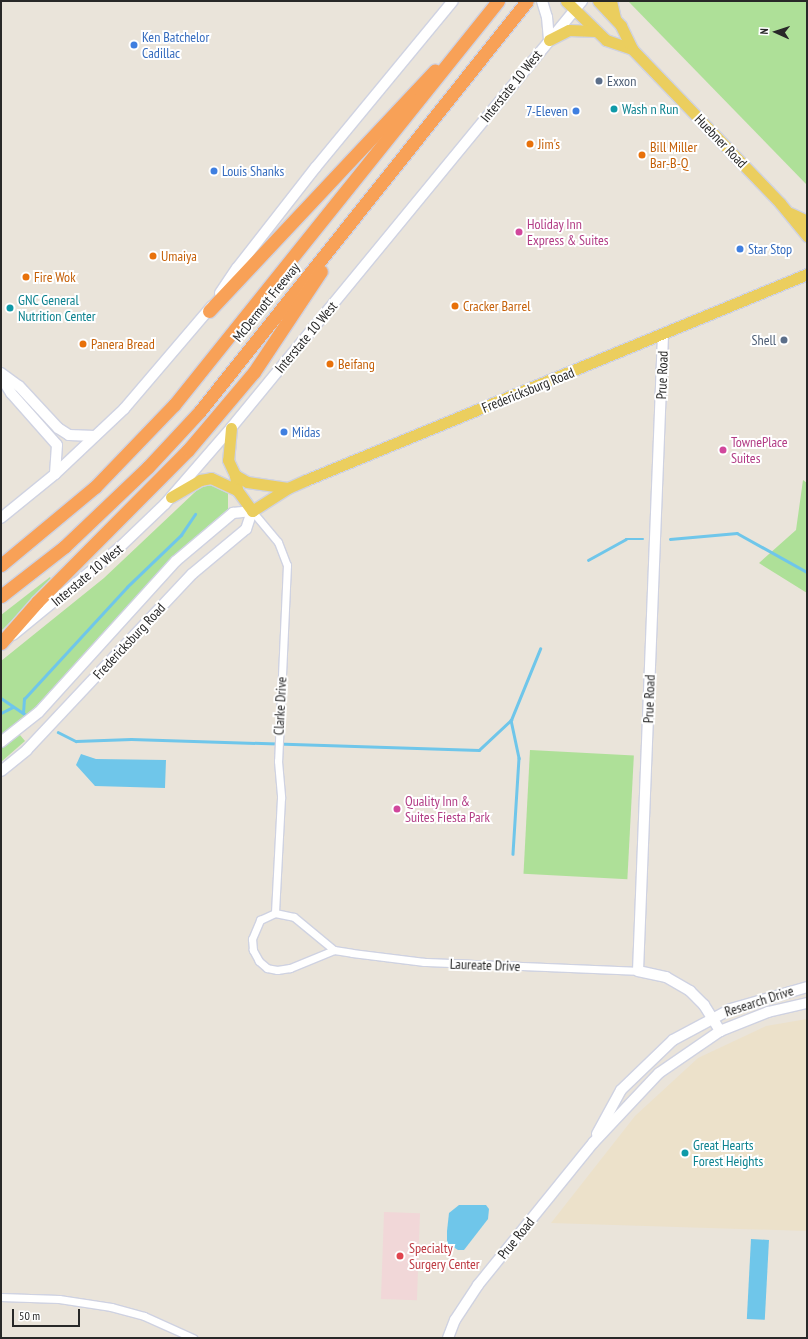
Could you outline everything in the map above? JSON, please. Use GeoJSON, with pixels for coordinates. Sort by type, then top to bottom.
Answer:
{"type":"FeatureCollection","features":[{"type":"Feature","properties":{"kind":"highway","name":"McDermott Freeway"},"geometry":{"type":"LineString","coordinates":[[1,565],[95,487],[174,405],[498,1]]}},
{"type":"Feature","properties":{"kind":"highway","name":"McDermott Freeway"},"geometry":{"type":"LineString","coordinates":[[1,596],[64,547],[148,467],[200,411],[527,1]]}},
{"type":"Feature","properties":{"kind":"highway"},"geometry":{"type":"LineString","coordinates":[[208,311],[407,97],[478,26]]}},
{"type":"Feature","properties":{"kind":"highway"},"geometry":{"type":"LineString","coordinates":[[1,644],[37,602],[188,450],[254,372],[288,324],[354,219]]}},
{"type":"Feature","properties":{"kind":"main road"},"geometry":{"type":"LineString","coordinates":[[1,518],[55,474],[152,378],[208,311],[236,268],[453,1]]}},
{"type":"Feature","properties":{"kind":"main road"},"geometry":{"type":"LineString","coordinates":[[542,1],[549,40],[569,30],[596,31]]}},
{"type":"Feature","properties":{"kind":"main road","name":"Huebner Road"},"geometry":{"type":"LineString","coordinates":[[566,1],[606,40],[632,49]]}},
{"type":"Feature","properties":{"kind":"main road","name":"Interstate 10 West"},"geometry":{"type":"LineString","coordinates":[[1,644],[120,547],[171,497],[231,428],[582,1]]}},
{"type":"Feature","properties":{"kind":"main road","name":"Huebner Road"},"geometry":{"type":"LineString","coordinates":[[598,1],[621,26],[632,49],[788,212],[807,236]]}},
{"type":"Feature","properties":{"kind":"main road"},"geometry":{"type":"LineString","coordinates":[[611,1],[615,20]]}},
{"type":"Feature","properties":{"kind":"main road"},"geometry":{"type":"LineString","coordinates":[[788,212],[807,221]]}},
{"type":"Feature","properties":{"kind":"main road","name":"Fredericksburg Road"},"geometry":{"type":"LineString","coordinates":[[1,742],[39,712],[176,561],[233,513],[252,511],[288,488],[663,335],[807,274]]}},
{"type":"Feature","properties":{"kind":"main road","name":"Prue Road"},"geometry":{"type":"LineString","coordinates":[[638,971],[663,335]]}},
{"type":"Feature","properties":{"kind":"main road"},"geometry":{"type":"LineString","coordinates":[[1,373],[19,386],[58,428],[69,435],[95,436]]}},
{"type":"Feature","properties":{"kind":"main road"},"geometry":{"type":"LineString","coordinates":[[1,377],[11,393],[57,445],[55,474]]}},
{"type":"Feature","properties":{"kind":"main road"},"geometry":{"type":"LineString","coordinates":[[231,428],[228,460],[235,475],[237,490],[252,511]]}},
{"type":"Feature","properties":{"kind":"main road"},"geometry":{"type":"LineString","coordinates":[[235,475],[251,483],[288,488]]}},
{"type":"Feature","properties":{"kind":"main road"},"geometry":{"type":"LineString","coordinates":[[171,497],[200,480],[212,478],[237,490]]}},
{"type":"Feature","properties":{"kind":"main road","name":"Fredericksburg Road"},"geometry":{"type":"LineString","coordinates":[[1,771],[32,745],[192,574],[246,529],[252,511]]}},
{"type":"Feature","properties":{"kind":"main road"},"geometry":{"type":"LineString","coordinates":[[638,971],[666,977],[679,983],[704,1005],[720,1030]]}},
{"type":"Feature","properties":{"kind":"main road","name":"Research Drive"},"geometry":{"type":"LineString","coordinates":[[712,1017],[759,999],[807,987]]}},
{"type":"Feature","properties":{"kind":"main road","name":"Research Drive"},"geometry":{"type":"LineString","coordinates":[[720,1030],[768,1012],[807,1002]]}},
{"type":"Feature","properties":{"kind":"main road","name":"Prue Road"},"geometry":{"type":"LineString","coordinates":[[593,1143],[621,1090],[673,1040],[712,1017]]}},
{"type":"Feature","properties":{"kind":"main road","name":"Prue Road"},"geometry":{"type":"LineString","coordinates":[[448,1338],[462,1308],[478,1285],[593,1143],[659,1073],[720,1030]]}},
{"type":"Feature","properties":{"kind":"street","name":"Clarke Drive"},"geometry":{"type":"LineString","coordinates":[[252,511],[278,542],[288,565],[278,752],[281,798],[275,913]]}},
{"type":"Feature","properties":{"kind":"street","name":"Laureate Drive"},"geometry":{"type":"LineString","coordinates":[[275,913],[260,920],[252,939],[253,950],[267,968],[277,970],[290,968],[334,950],[424,962],[638,971]]}},
{"type":"Feature","properties":{"kind":"street"},"geometry":{"type":"LineString","coordinates":[[275,913],[294,917],[334,950]]}},
{"type":"Feature","properties":{"kind":"street"},"geometry":{"type":"LineString","coordinates":[[1,1297],[60,1299],[111,1307],[144,1316],[193,1338]]}},
{"type":"Feature","properties":{"kind":"shaded area"},"geometry":{"type":"Polygon","coordinates":[[[807,1019],[807,1231],[551,1223],[635,1116],[698,1058],[766,1026],[807,1019]]]}},
{"type":"Feature","properties":{"kind":"shaded area","name":"Specialty Surgery Center"},"geometry":{"type":"Polygon","coordinates":[[[384,1212],[420,1213],[417,1300],[381,1299],[384,1212]]]}},
{"type":"Feature","properties":{"kind":"green space"},"geometry":{"type":"Polygon","coordinates":[[[628,1],[807,1],[807,185],[628,1]]]}},
{"type":"Feature","properties":{"kind":"green space"},"geometry":{"type":"Polygon","coordinates":[[[803,480],[807,483],[807,593],[759,563],[796,530],[803,480]]]}},
{"type":"Feature","properties":{"kind":"green space"},"geometry":{"type":"Polygon","coordinates":[[[213,483],[228,493],[228,509],[179,551],[15,729],[25,741],[1,762],[1,661],[104,578],[204,484],[213,483]]]}},
{"type":"Feature","properties":{"kind":"green space"},"geometry":{"type":"Polygon","coordinates":[[[50,577],[52,581],[1,631],[1,615],[50,577]]]}},
{"type":"Feature","properties":{"kind":"green space"},"geometry":{"type":"Polygon","coordinates":[[[530,750],[634,755],[627,879],[524,874],[530,750]]]}},
{"type":"Feature","properties":{"kind":"water"},"geometry":{"type":"Polygon","coordinates":[[[81,754],[96,759],[166,760],[165,788],[95,786],[76,765],[81,754]]]}},
{"type":"Feature","properties":{"kind":"water"},"geometry":{"type":"Polygon","coordinates":[[[459,1205],[486,1205],[489,1209],[488,1219],[464,1250],[458,1250],[447,1243],[449,1213],[459,1205]]]}},
{"type":"Feature","properties":{"kind":"water"},"geometry":{"type":"Polygon","coordinates":[[[751,1239],[769,1240],[765,1320],[747,1319],[751,1239]]]}},
{"type":"Feature","properties":{"kind":"waterway"},"geometry":{"type":"LineString","coordinates":[[23,713],[24,699],[127,587],[181,535],[195,514]]}},
{"type":"Feature","properties":{"kind":"waterway"},"geometry":{"type":"LineString","coordinates":[[670,539],[737,533],[807,572]]}},
{"type":"Feature","properties":{"kind":"waterway"},"geometry":{"type":"LineString","coordinates":[[588,560],[626,539],[643,539]]}},
{"type":"Feature","properties":{"kind":"waterway"},"geometry":{"type":"LineString","coordinates":[[58,732],[76,741],[131,739],[479,750],[511,720],[540,649]]}},
{"type":"Feature","properties":{"kind":"waterway"},"geometry":{"type":"LineString","coordinates":[[1,698],[25,714]]}},
{"type":"Feature","properties":{"kind":"waterway"},"geometry":{"type":"LineString","coordinates":[[1,713],[13,707]]}},
{"type":"Feature","properties":{"kind":"waterway"},"geometry":{"type":"LineString","coordinates":[[511,720],[519,758],[513,854]]}},
{"type":"Feature","properties":{"kind":"place","name":"Ken Batchelor Cadillac"},"geometry":{"type":"Point","coordinates":[134,45]}},
{"type":"Feature","properties":{"kind":"place","name":"Exxon"},"geometry":{"type":"Point","coordinates":[599,81]}},
{"type":"Feature","properties":{"kind":"place","name":"Wash n Run"},"geometry":{"type":"Point","coordinates":[614,109]}},
{"type":"Feature","properties":{"kind":"place","name":"7-Eleven"},"geometry":{"type":"Point","coordinates":[576,111]}},
{"type":"Feature","properties":{"kind":"place","name":"Jim's"},"geometry":{"type":"Point","coordinates":[530,144]}},
{"type":"Feature","properties":{"kind":"place","name":"Bill Miller Bar-B-Q"},"geometry":{"type":"Point","coordinates":[642,155]}},
{"type":"Feature","properties":{"kind":"place","name":"Louis Shanks"},"geometry":{"type":"Point","coordinates":[214,171]}},
{"type":"Feature","properties":{"kind":"place","name":"Holiday Inn Express & Suites"},"geometry":{"type":"Point","coordinates":[519,232]}},
{"type":"Feature","properties":{"kind":"place","name":"Star Stop"},"geometry":{"type":"Point","coordinates":[740,249]}},
{"type":"Feature","properties":{"kind":"place","name":"Umaiya"},"geometry":{"type":"Point","coordinates":[153,256]}},
{"type":"Feature","properties":{"kind":"place","name":"Fire Wok"},"geometry":{"type":"Point","coordinates":[26,277]}},
{"type":"Feature","properties":{"kind":"place","name":"Cracker Barrel"},"geometry":{"type":"Point","coordinates":[455,306]}},
{"type":"Feature","properties":{"kind":"place","name":"GNC General Nutrition Center"},"geometry":{"type":"Point","coordinates":[10,308]}},
{"type":"Feature","properties":{"kind":"place","name":"Shell"},"geometry":{"type":"Point","coordinates":[784,340]}},
{"type":"Feature","properties":{"kind":"place","name":"Panera Bread"},"geometry":{"type":"Point","coordinates":[83,344]}},
{"type":"Feature","properties":{"kind":"place","name":"Beifang"},"geometry":{"type":"Point","coordinates":[330,364]}},
{"type":"Feature","properties":{"kind":"place","name":"Midas"},"geometry":{"type":"Point","coordinates":[284,432]}},
{"type":"Feature","properties":{"kind":"place","name":"TownePlace Suites"},"geometry":{"type":"Point","coordinates":[723,450]}},
{"type":"Feature","properties":{"kind":"place","name":"Quality Inn & Suites Fiesta Park"},"geometry":{"type":"Point","coordinates":[397,809]}},
{"type":"Feature","properties":{"kind":"place","name":"Great Hearts Forest Heights"},"geometry":{"type":"Point","coordinates":[685,1153]}},
{"type":"Feature","properties":{"kind":"place","name":"Specialty Surgery Center"},"geometry":{"type":"Point","coordinates":[400,1256]}}]}
